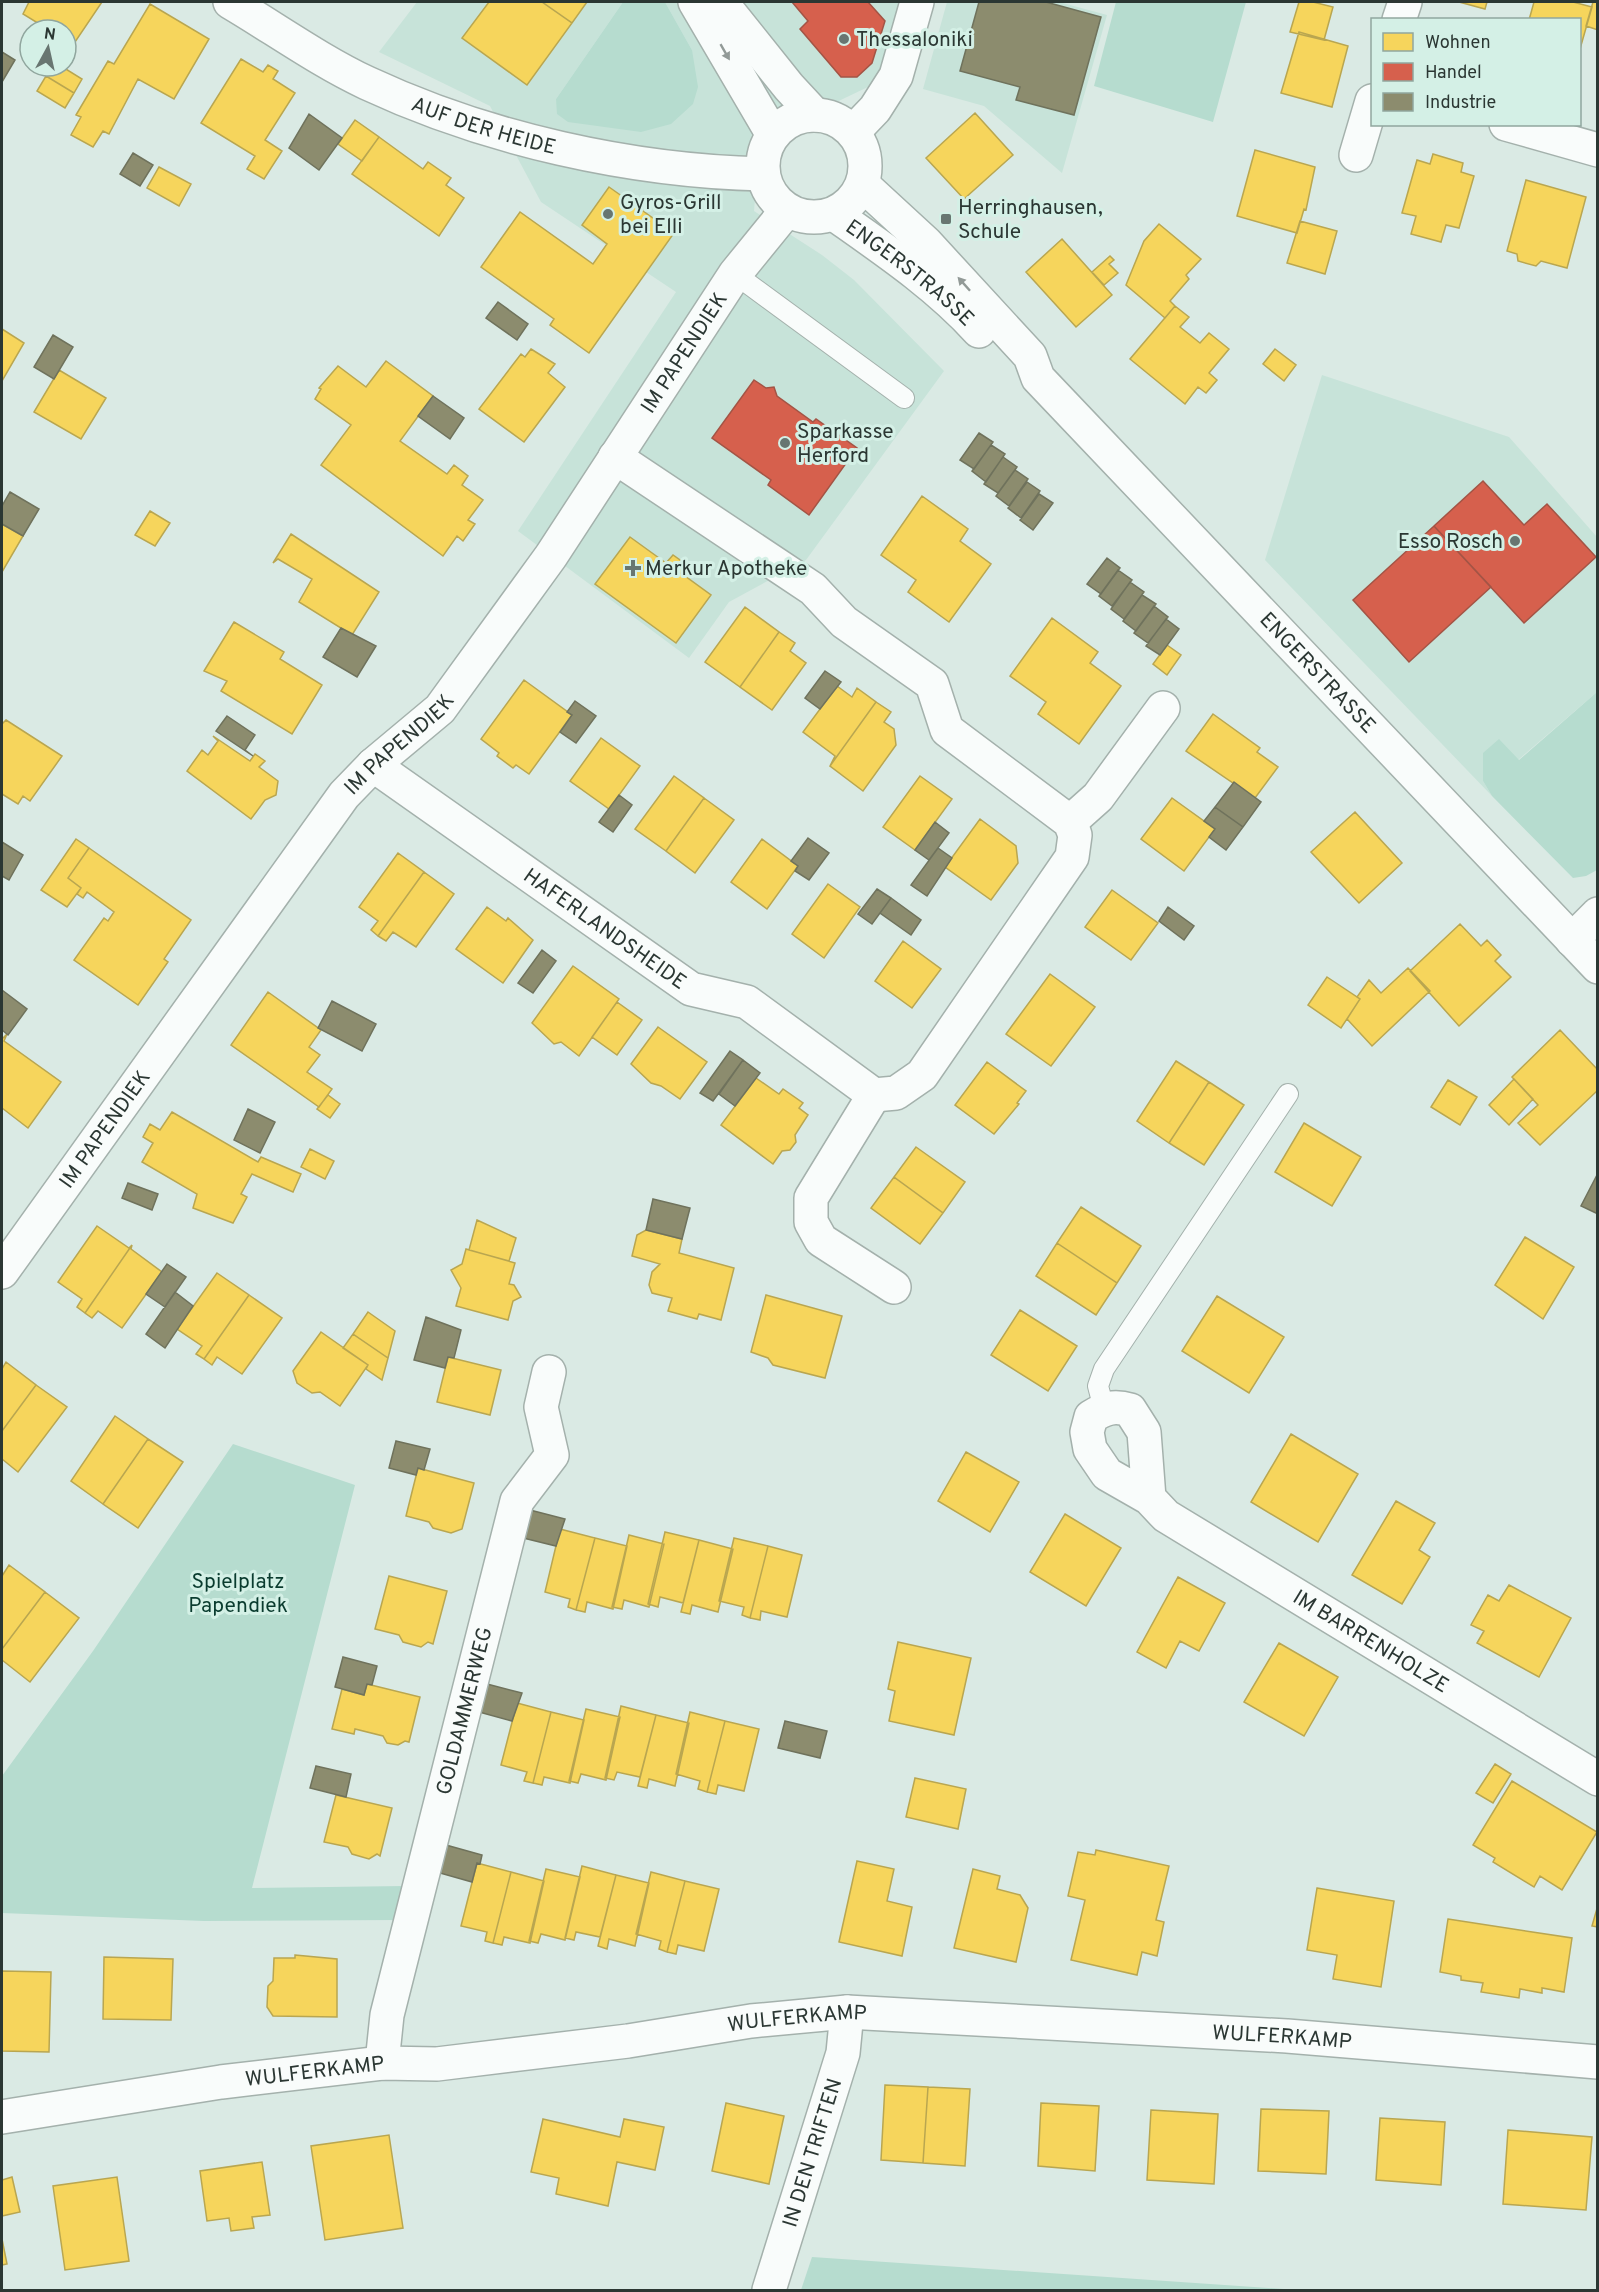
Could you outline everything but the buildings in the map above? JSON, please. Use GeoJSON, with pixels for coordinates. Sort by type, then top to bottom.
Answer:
{"type":"FeatureCollection","features":[{"type":"Feature","properties":{"kind":"street","name":"AUF DER HEIDE"},"geometry":{"type":"LineString","coordinates":[[230,2],[365,82],[461,121],[522,139],[604,156],[715,173],[763,174]]}},
{"type":"Feature","properties":{"kind":"street"},"geometry":{"type":"LineString","coordinates":[[695,2],[773,135]]}},
{"type":"Feature","properties":{"kind":"street"},"geometry":{"type":"LineString","coordinates":[[721,2],[814,115]]}},
{"type":"Feature","properties":{"kind":"street"},"geometry":{"type":"LineString","coordinates":[[853,132],[875,109],[896,76],[916,2]]}},
{"type":"Feature","properties":{"kind":"street"},"geometry":{"type":"LineString","coordinates":[[1400,18],[1405,2]]}},
{"type":"Feature","properties":{"kind":"street"},"geometry":{"type":"LineString","coordinates":[[1356,155],[1371,104]]}},
{"type":"Feature","properties":{"kind":"street"},"geometry":{"type":"LineString","coordinates":[[814,115],[842,122],[853,132],[863,148],[866,166],[863,184],[852,202],[834,214],[818,218],[802,216],[787,210],[776,200],[763,174],[764,154],[773,135],[785,124],[799,117],[814,115]]}},
{"type":"Feature","properties":{"kind":"street"},"geometry":{"type":"LineString","coordinates":[[1513,126],[1598,150]]}},
{"type":"Feature","properties":{"kind":"street","name":"ENGERSTRASSE"},"geometry":{"type":"LineString","coordinates":[[863,184],[926,243],[1030,356],[1038,378],[1598,967]]}},
{"type":"Feature","properties":{"kind":"street","name":"IM PAPENDIEK"},"geometry":{"type":"LineString","coordinates":[[2,1272],[344,795],[373,765],[440,710],[551,556],[735,274],[787,210]]}},
{"type":"Feature","properties":{"kind":"street","name":"ENGERSTRASSE"},"geometry":{"type":"LineString","coordinates":[[834,214],[915,272],[961,311],[1015,370],[1038,378]]}},
{"type":"Feature","properties":{"kind":"street"},"geometry":{"type":"LineString","coordinates":[[615,458],[813,589],[844,622],[932,684],[946,730],[1071,822],[1075,835],[1072,857],[922,1075],[896,1093],[874,1095],[811,1198],[811,1222],[821,1240],[894,1287]]}},
{"type":"Feature","properties":{"kind":"street"},"geometry":{"type":"LineString","coordinates":[[1071,822],[1098,797],[1162,708]]}},
{"type":"Feature","properties":{"kind":"street","name":"HAFERLANDSHEIDE"},"geometry":{"type":"LineString","coordinates":[[373,765],[690,989],[747,1002],[874,1095]]}},
{"type":"Feature","properties":{"kind":"street"},"geometry":{"type":"LineString","coordinates":[[1572,940],[1598,914]]}},
{"type":"Feature","properties":{"kind":"street","name":"GOLDAMMERWEG"},"geometry":{"type":"LineString","coordinates":[[381,2063],[387,2014],[517,1501],[552,1455],[541,1407],[549,1372]]}},
{"type":"Feature","properties":{"kind":"street"},"geometry":{"type":"LineString","coordinates":[[1104,1409],[1117,1406],[1130,1410],[1143,1432],[1149,1498]]}},
{"type":"Feature","properties":{"kind":"street","name":"IM BARRENHOLZE"},"geometry":{"type":"LineString","coordinates":[[1104,1409],[1091,1417],[1087,1432],[1090,1449],[1107,1474],[1149,1498],[1166,1516],[1598,1779]]}},
{"type":"Feature","properties":{"kind":"street","name":"WULFERKAMP"},"geometry":{"type":"LineString","coordinates":[[2,2117],[221,2082],[381,2063],[438,2064],[628,2041],[751,2021],[847,2012],[1287,2036],[1598,2062]]}},
{"type":"Feature","properties":{"kind":"street","name":"IN DEN TRIFTEN"},"geometry":{"type":"LineString","coordinates":[[769,2290],[843,2053],[847,2012]]}},
{"type":"Feature","properties":{"kind":"lane"},"geometry":{"type":"LineString","coordinates":[[735,274],[904,398]]}},
{"type":"Feature","properties":{"kind":"lane"},"geometry":{"type":"LineString","coordinates":[[1104,1409],[1098,1386],[1104,1369],[1288,1094]]}},
{"type":"Feature","properties":{"kind":"shaded area"},"geometry":{"type":"Polygon","coordinates":[[[417,2],[623,2],[556,99],[692,50],[665,2],[900,2],[885,68],[870,86],[778,130],[757,175],[754,211],[822,255],[854,280],[944,371],[806,560],[729,602],[689,658],[518,531],[676,292],[541,202],[490,106],[379,52],[417,2]]]}},
{"type":"Feature","properties":{"kind":"shaded area"},"geometry":{"type":"Polygon","coordinates":[[[947,2],[1059,2],[1107,15],[1062,173],[984,106],[923,89],[947,2]]]}},
{"type":"Feature","properties":{"kind":"shaded area"},"geometry":{"type":"Polygon","coordinates":[[[1322,375],[1509,437],[1597,537],[1597,692],[1518,760],[1483,781],[1492,796],[1265,560],[1322,375]]]}},
{"type":"Feature","properties":{"kind":"green space"},"geometry":{"type":"Polygon","coordinates":[[[623,2],[665,2],[692,50],[698,87],[693,104],[671,124],[641,132],[568,122],[557,114],[556,99],[623,2]]]}},
{"type":"Feature","properties":{"kind":"green space"},"geometry":{"type":"Polygon","coordinates":[[[1116,2],[1246,2],[1213,122],[1094,86],[1116,2]]]}},
{"type":"Feature","properties":{"kind":"green space"},"geometry":{"type":"Polygon","coordinates":[[[1597,692],[1597,870],[1586,876],[1573,878],[1492,796],[1483,781],[1483,753],[1499,739],[1519,760],[1597,692]]]}},
{"type":"Feature","properties":{"kind":"green space","name":"Spielplatz Papendiek"},"geometry":{"type":"Polygon","coordinates":[[[233,1444],[355,1485],[252,1888],[404,1886],[398,1920],[204,1921],[2,1913],[2,1776],[93,1651],[233,1444]]]}},
{"type":"Feature","properties":{"kind":"green space"},"geometry":{"type":"Polygon","coordinates":[[[812,2257],[1298,2290],[801,2290],[812,2257]]]}},
{"type":"Feature","properties":{"kind":"place","name":"Thessaloniki"},"geometry":{"type":"Point","coordinates":[844,39]}},
{"type":"Feature","properties":{"kind":"place","name":"Gyros-Grill bei Elli"},"geometry":{"type":"Point","coordinates":[608,214]}},
{"type":"Feature","properties":{"kind":"place","name":"Herringhausen, Schule"},"geometry":{"type":"Point","coordinates":[946,219]}},
{"type":"Feature","properties":{"kind":"place","name":"Sparkasse Herford"},"geometry":{"type":"Point","coordinates":[785,443]}},
{"type":"Feature","properties":{"kind":"place","name":"Esso Rosch"},"geometry":{"type":"Point","coordinates":[1515,541]}},
{"type":"Feature","properties":{"kind":"place","name":"Merkur Apotheke"},"geometry":{"type":"Point","coordinates":[633,568]}}]}
